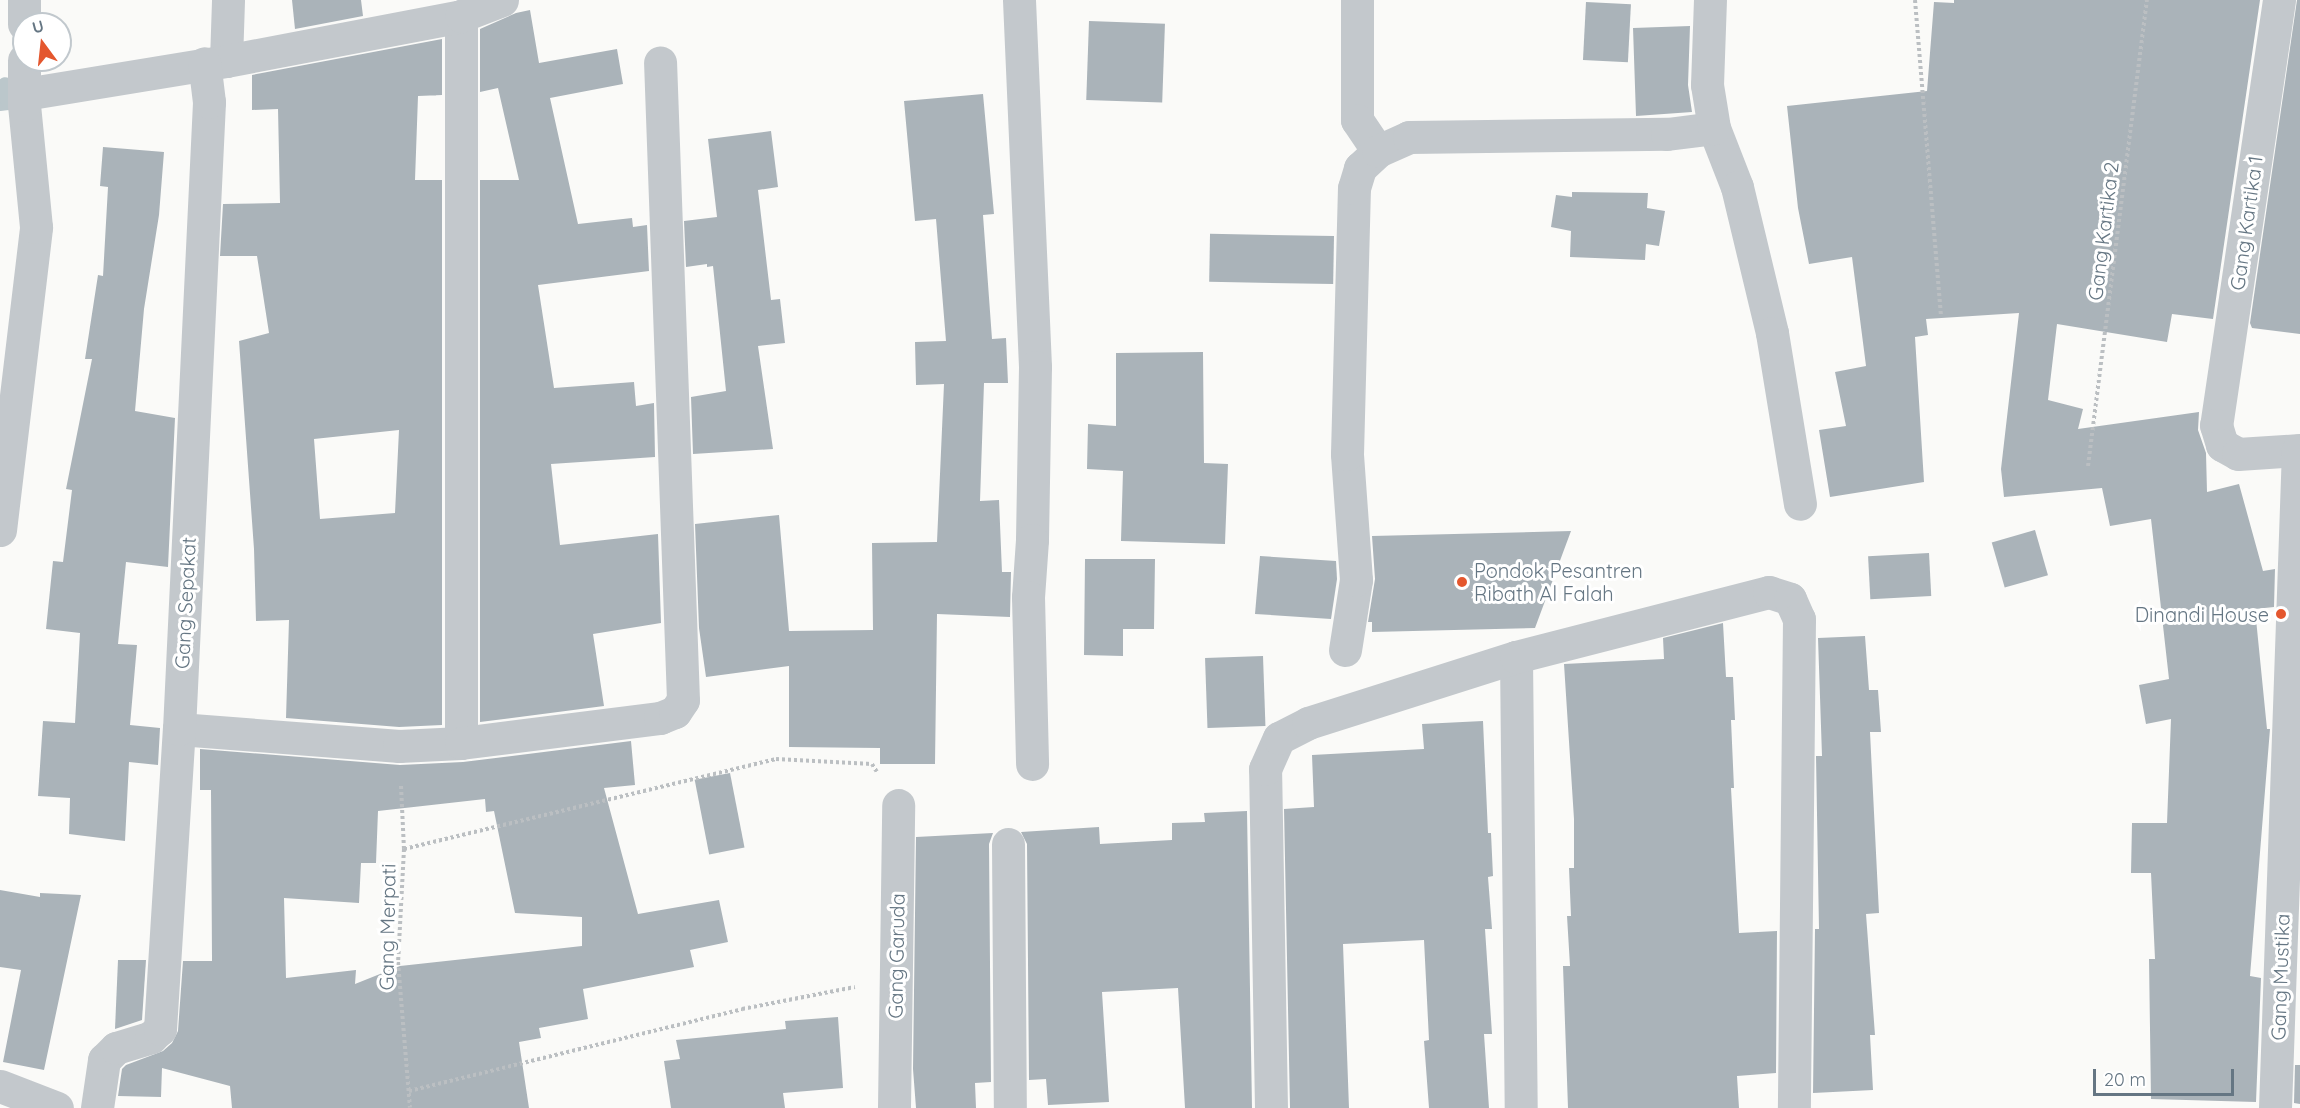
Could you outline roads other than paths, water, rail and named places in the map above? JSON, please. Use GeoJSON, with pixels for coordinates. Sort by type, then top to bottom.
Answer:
{"type":"FeatureCollection","features":[{"type":"Feature","properties":{"kind":"street","name":"Gang Sepakat"},"geometry":{"type":"LineString","coordinates":[[97,1108],[104,1060],[116,1048],[151,1037],[160,1029],[179,729],[209,102],[228,0]]}},
{"type":"Feature","properties":{"kind":"street"},"geometry":{"type":"LineString","coordinates":[[16,103],[215,62],[461,16],[502,0]]}},
{"type":"Feature","properties":{"kind":"street"},"geometry":{"type":"LineString","coordinates":[[1019,0],[1035,367],[1032,540],[1028,597],[1032,764]]}},
{"type":"Feature","properties":{"kind":"street"},"geometry":{"type":"LineString","coordinates":[[1357,0],[1357,120],[1378,151]]}},
{"type":"Feature","properties":{"kind":"street"},"geometry":{"type":"LineString","coordinates":[[1710,0],[1707,85],[1714,129],[1737,187],[1767,310],[1800,504]]}},
{"type":"Feature","properties":{"kind":"street","name":"Gang Kartika 1"},"geometry":{"type":"LineString","coordinates":[[2279,0],[2216,425],[2222,445],[2238,454],[2299,450]]}},
{"type":"Feature","properties":{"kind":"street"},"geometry":{"type":"LineString","coordinates":[[461,16],[461,743]]}},
{"type":"Feature","properties":{"kind":"street"},"geometry":{"type":"LineString","coordinates":[[179,729],[399,746],[461,743],[660,718],[675,712],[683,700],[660,62]]}},
{"type":"Feature","properties":{"kind":"street"},"geometry":{"type":"LineString","coordinates":[[0,530],[36,227],[16,103],[22,72]]}},
{"type":"Feature","properties":{"kind":"street"},"geometry":{"type":"LineString","coordinates":[[1345,650],[1356,580],[1347,454],[1354,188],[1360,168],[1378,151],[1409,137],[1667,134],[1714,129]]}},
{"type":"Feature","properties":{"kind":"street","name":"Gang Mustika"},"geometry":{"type":"LineString","coordinates":[[2275,1108],[2299,450]]}},
{"type":"Feature","properties":{"kind":"street"},"geometry":{"type":"LineString","coordinates":[[1271,1108],[1265,769],[1279,738],[1308,723],[1516,657],[1769,592],[1790,599],[1799,619],[1794,1108]]}},
{"type":"Feature","properties":{"kind":"street"},"geometry":{"type":"LineString","coordinates":[[1516,657],[1521,1108]]}},
{"type":"Feature","properties":{"kind":"street","name":"Gang Garuda"},"geometry":{"type":"LineString","coordinates":[[894,1108],[898,805]]}},
{"type":"Feature","properties":{"kind":"street"},"geometry":{"type":"LineString","coordinates":[[1008,844],[1010,1108]]}},
{"type":"Feature","properties":{"kind":"street"},"geometry":{"type":"LineString","coordinates":[[0,1086],[57,1108]]}},
{"type":"Feature","properties":{"kind":"waterway"},"geometry":{"type":"LineString","coordinates":[[0,104],[8,103],[5,84]]}},
{"type":"Feature","properties":{"kind":"place","name":"Pondok Pesantren Ribath Al Falah"},"geometry":{"type":"Point","coordinates":[1462,582]}},
{"type":"Feature","properties":{"kind":"place","name":"Dinandi House"},"geometry":{"type":"Point","coordinates":[2281,614]}}]}
